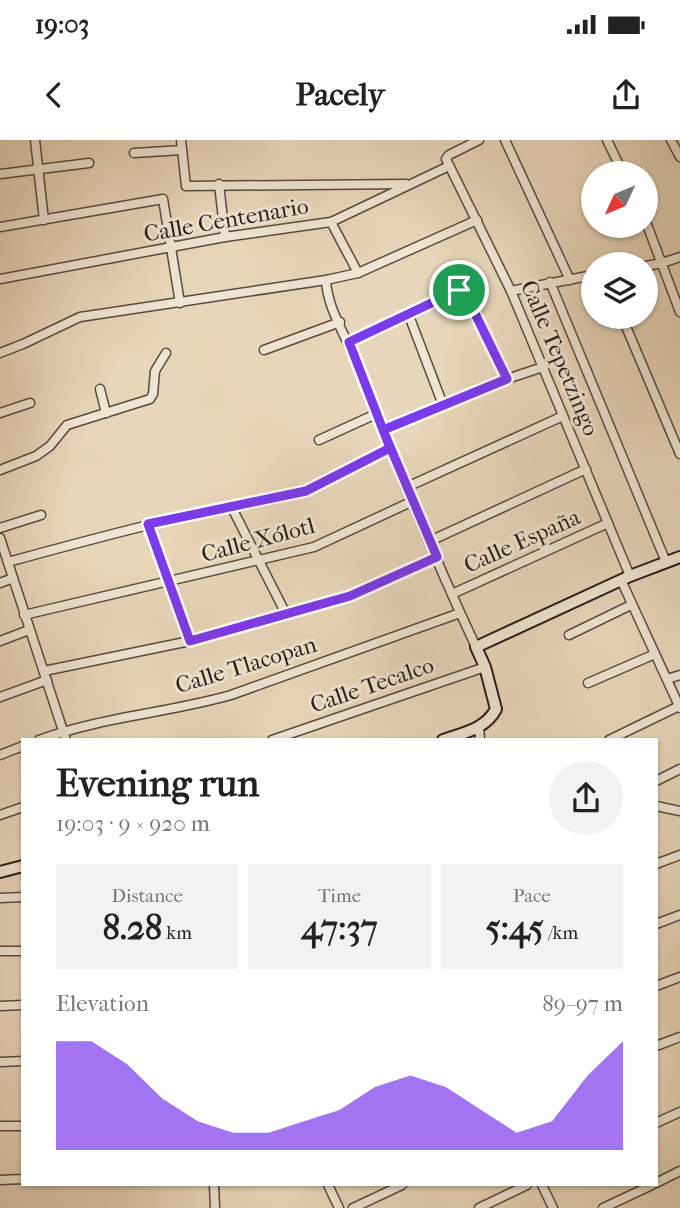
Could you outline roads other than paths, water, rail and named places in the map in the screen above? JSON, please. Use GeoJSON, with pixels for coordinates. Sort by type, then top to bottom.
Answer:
{"type":"FeatureCollection","features":[{"type":"Feature","properties":{"kind":"street"},"geometry":{"type":"LineString","coordinates":[[35,140],[44,220]]}},
{"type":"Feature","properties":{"kind":"street"},"geometry":{"type":"LineString","coordinates":[[181,140],[186,186],[409,184]]}},
{"type":"Feature","properties":{"kind":"street","name":"Calle Centenario"},"geometry":{"type":"LineString","coordinates":[[0,279],[225,237],[331,222],[447,163],[449,155],[479,140]]}},
{"type":"Feature","properties":{"kind":"street"},"geometry":{"type":"LineString","coordinates":[[505,140],[570,279]]}},
{"type":"Feature","properties":{"kind":"street"},"geometry":{"type":"LineString","coordinates":[[607,140],[618,161]]}},
{"type":"Feature","properties":{"kind":"street"},"geometry":{"type":"LineString","coordinates":[[671,140],[680,157]]}},
{"type":"Feature","properties":{"kind":"street"},"geometry":{"type":"LineString","coordinates":[[134,153],[182,150]]}},
{"type":"Feature","properties":{"kind":"street"},"geometry":{"type":"LineString","coordinates":[[0,174],[89,163]]}},
{"type":"Feature","properties":{"kind":"street","name":"Calle Tepetzingo"},"geometry":{"type":"LineString","coordinates":[[447,163],[511,290],[608,523],[631,605],[679,707]]}},
{"type":"Feature","properties":{"kind":"street"},"geometry":{"type":"LineString","coordinates":[[219,184],[225,237]]}},
{"type":"Feature","properties":{"kind":"street"},"geometry":{"type":"LineString","coordinates":[[0,227],[163,200],[180,303]]}},
{"type":"Feature","properties":{"kind":"street"},"geometry":{"type":"LineString","coordinates":[[0,353],[80,317],[358,273],[477,219]]}},
{"type":"Feature","properties":{"kind":"street"},"geometry":{"type":"LineString","coordinates":[[331,222],[358,273]]}},
{"type":"Feature","properties":{"kind":"street"},"geometry":{"type":"LineString","coordinates":[[652,238],[677,295],[680,312]]}},
{"type":"Feature","properties":{"kind":"street"},"geometry":{"type":"LineString","coordinates":[[658,264],[680,257]]}},
{"type":"Feature","properties":{"kind":"street"},"geometry":{"type":"LineString","coordinates":[[511,290],[581,277]]}},
{"type":"Feature","properties":{"kind":"street"},"geometry":{"type":"LineString","coordinates":[[326,280],[327,297],[349,342],[390,448],[485,667],[496,709],[491,719],[479,727],[449,738]]}},
{"type":"Feature","properties":{"kind":"street"},"geometry":{"type":"LineString","coordinates":[[550,282],[666,562]]}},
{"type":"Feature","properties":{"kind":"street"},"geometry":{"type":"LineString","coordinates":[[349,342],[463,290],[507,379]]}},
{"type":"Feature","properties":{"kind":"street"},"geometry":{"type":"LineString","coordinates":[[408,313],[443,405]]}},
{"type":"Feature","properties":{"kind":"street"},"geometry":{"type":"LineString","coordinates":[[264,350],[340,322]]}},
{"type":"Feature","properties":{"kind":"street"},"geometry":{"type":"LineString","coordinates":[[627,329],[680,454]]}},
{"type":"Feature","properties":{"kind":"street"},"geometry":{"type":"LineString","coordinates":[[0,470],[36,456],[50,446],[67,425],[150,400],[155,371],[166,353]]}},
{"type":"Feature","properties":{"kind":"street"},"geometry":{"type":"LineString","coordinates":[[383,430],[507,379],[542,368]]}},
{"type":"Feature","properties":{"kind":"street"},"geometry":{"type":"LineString","coordinates":[[100,389],[106,413]]}},
{"type":"Feature","properties":{"kind":"street"},"geometry":{"type":"LineString","coordinates":[[0,413],[30,403]]}},
{"type":"Feature","properties":{"kind":"street"},"geometry":{"type":"LineString","coordinates":[[319,440],[376,414]]}},
{"type":"Feature","properties":{"kind":"street"},"geometry":{"type":"LineString","coordinates":[[407,487],[564,416]]}},
{"type":"Feature","properties":{"kind":"street"},"geometry":{"type":"LineString","coordinates":[[8,562],[148,524],[292,496],[390,448]]}},
{"type":"Feature","properties":{"kind":"street"},"geometry":{"type":"LineString","coordinates":[[430,541],[586,469]]}},
{"type":"Feature","properties":{"kind":"street","name":"Calle Xólotl"},"geometry":{"type":"LineString","coordinates":[[24,615],[314,547],[413,501]]}},
{"type":"Feature","properties":{"kind":"street"},"geometry":{"type":"LineString","coordinates":[[231,506],[285,614]]}},
{"type":"Feature","properties":{"kind":"street"},"geometry":{"type":"LineString","coordinates":[[0,528],[41,515]]}},
{"type":"Feature","properties":{"kind":"street","name":"Calle España"},"geometry":{"type":"LineString","coordinates":[[452,594],[608,523]]}},
{"type":"Feature","properties":{"kind":"street"},"geometry":{"type":"LineString","coordinates":[[148,524],[190,641]]}},
{"type":"Feature","properties":{"kind":"street"},"geometry":{"type":"LineString","coordinates":[[0,538],[65,736]]}},
{"type":"Feature","properties":{"kind":"street"},"geometry":{"type":"LineString","coordinates":[[44,671],[190,641],[350,596],[437,557]]}},
{"type":"Feature","properties":{"kind":"street"},"geometry":{"type":"LineString","coordinates":[[476,647],[625,578],[680,557]]}},
{"type":"Feature","properties":{"kind":"street"},"geometry":{"type":"LineString","coordinates":[[0,583],[13,579]]}},
{"type":"Feature","properties":{"kind":"street"},"geometry":{"type":"LineString","coordinates":[[569,635],[631,605]]}},
{"type":"Feature","properties":{"kind":"street","name":"Calle Tlacopan"},"geometry":{"type":"LineString","coordinates":[[65,736],[89,724],[231,695],[460,613]]}},
{"type":"Feature","properties":{"kind":"street"},"geometry":{"type":"LineString","coordinates":[[0,640],[29,630]]}},
{"type":"Feature","properties":{"kind":"street"},"geometry":{"type":"LineString","coordinates":[[588,684],[655,654]]}},
{"type":"Feature","properties":{"kind":"street","name":"Calle Tecalco"},"geometry":{"type":"LineString","coordinates":[[278,738],[485,667]]}},
{"type":"Feature","properties":{"kind":"street"},"geometry":{"type":"LineString","coordinates":[[667,679],[680,675]]}},
{"type":"Feature","properties":{"kind":"street"},"geometry":{"type":"LineString","coordinates":[[0,697],[47,680]]}},
{"type":"Feature","properties":{"kind":"street"},"geometry":{"type":"LineString","coordinates":[[613,738],[679,707]]}},
{"type":"Feature","properties":{"kind":"street"},"geometry":{"type":"LineString","coordinates":[[479,727],[480,738]]}},
{"type":"Feature","properties":{"kind":"street"},"geometry":{"type":"LineString","coordinates":[[0,755],[21,747]]}},
{"type":"Feature","properties":{"kind":"street"},"geometry":{"type":"LineString","coordinates":[[658,780],[680,769]]}},
{"type":"Feature","properties":{"kind":"street"},"geometry":{"type":"LineString","coordinates":[[658,806],[680,811]]}},
{"type":"Feature","properties":{"kind":"street"},"geometry":{"type":"LineString","coordinates":[[0,815],[21,808]]}},
{"type":"Feature","properties":{"kind":"street"},"geometry":{"type":"LineString","coordinates":[[658,863],[680,855]]}},
{"type":"Feature","properties":{"kind":"street"},"geometry":{"type":"LineString","coordinates":[[0,872],[21,867]]}},
{"type":"Feature","properties":{"kind":"street"},"geometry":{"type":"LineString","coordinates":[[0,898],[21,897]]}},
{"type":"Feature","properties":{"kind":"street"},"geometry":{"type":"LineString","coordinates":[[658,923],[680,915]]}},
{"type":"Feature","properties":{"kind":"street"},"geometry":{"type":"LineString","coordinates":[[0,951],[21,951]]}},
{"type":"Feature","properties":{"kind":"street"},"geometry":{"type":"LineString","coordinates":[[658,985],[680,977]]}},
{"type":"Feature","properties":{"kind":"street"},"geometry":{"type":"LineString","coordinates":[[0,1006],[21,1005]]}},
{"type":"Feature","properties":{"kind":"street"},"geometry":{"type":"LineString","coordinates":[[658,1045],[680,1037]]}},
{"type":"Feature","properties":{"kind":"street"},"geometry":{"type":"LineString","coordinates":[[0,1062],[21,1061]]}},
{"type":"Feature","properties":{"kind":"street"},"geometry":{"type":"LineString","coordinates":[[658,1123],[680,1112]]}},
{"type":"Feature","properties":{"kind":"street"},"geometry":{"type":"LineString","coordinates":[[0,1126],[21,1125]]}},
{"type":"Feature","properties":{"kind":"street"},"geometry":{"type":"LineString","coordinates":[[658,1182],[680,1171]]}},
{"type":"Feature","properties":{"kind":"street"},"geometry":{"type":"LineString","coordinates":[[0,1180],[21,1179]]}},
{"type":"Feature","properties":{"kind":"street"},"geometry":{"type":"LineString","coordinates":[[214,1186],[215,1208]]}},
{"type":"Feature","properties":{"kind":"street"},"geometry":{"type":"LineString","coordinates":[[328,1186],[339,1208]]}},
{"type":"Feature","properties":{"kind":"street"},"geometry":{"type":"LineString","coordinates":[[353,1208],[400,1186]]}},
{"type":"Feature","properties":{"kind":"street"},"geometry":{"type":"LineString","coordinates":[[479,1208],[525,1186]]}},
{"type":"Feature","properties":{"kind":"street"},"geometry":{"type":"LineString","coordinates":[[542,1186],[553,1208]]}},
{"type":"Feature","properties":{"kind":"street"},"geometry":{"type":"LineString","coordinates":[[603,1208],[650,1186]]}}]}
